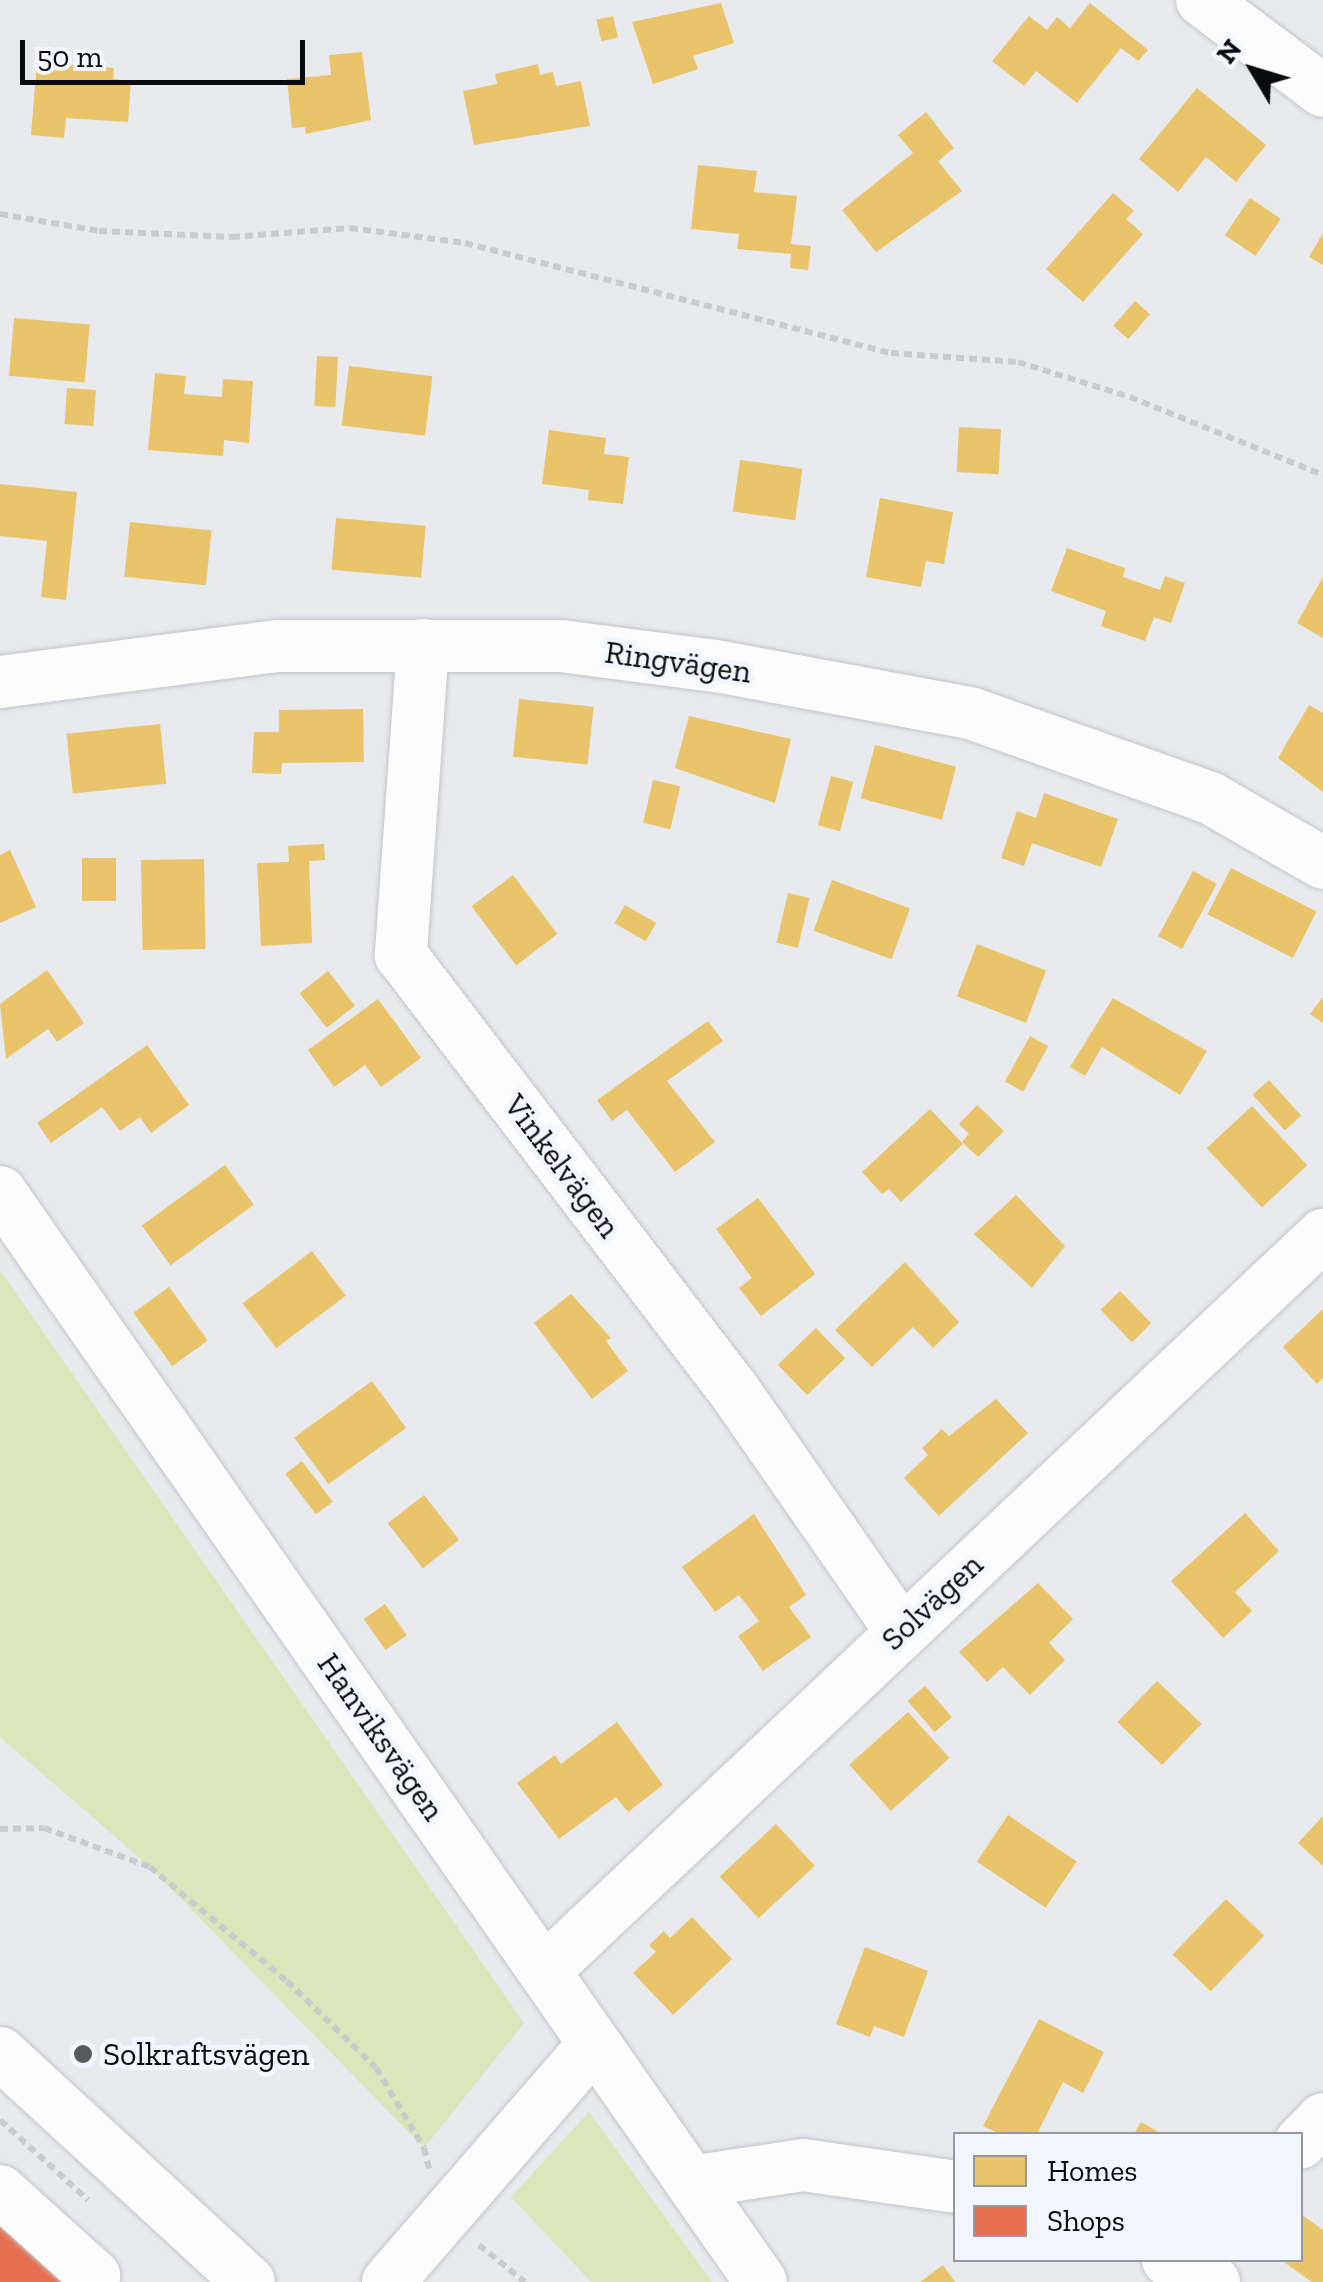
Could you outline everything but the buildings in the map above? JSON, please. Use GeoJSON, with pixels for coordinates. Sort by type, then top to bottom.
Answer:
{"type":"FeatureCollection","features":[{"type":"Feature","properties":{"kind":"street"},"geometry":{"type":"LineString","coordinates":[[1202,0],[1323,91]]}},
{"type":"Feature","properties":{"kind":"street","name":"Vinkelvägen"},"geometry":{"type":"LineString","coordinates":[[424,645],[402,955],[734,1392],[902,1630]]}},
{"type":"Feature","properties":{"kind":"street","name":"Ringvägen"},"geometry":{"type":"LineString","coordinates":[[0,682],[259,647],[562,646],[716,666],[970,712],[1210,798],[1323,863]]}},
{"type":"Feature","properties":{"kind":"street","name":"Hanviksvägen"},"geometry":{"type":"LineString","coordinates":[[0,1192],[544,1971],[592,2046],[761,2282]]}},
{"type":"Feature","properties":{"kind":"street","name":"Solvägen"},"geometry":{"type":"LineString","coordinates":[[544,1971],[1323,1235]]}},
{"type":"Feature","properties":{"kind":"street"},"geometry":{"type":"LineString","coordinates":[[388,2282],[592,2046]]}},
{"type":"Feature","properties":{"kind":"street"},"geometry":{"type":"LineString","coordinates":[[0,2053],[249,2282]]}},
{"type":"Feature","properties":{"kind":"street"},"geometry":{"type":"LineString","coordinates":[[1303,2140],[1323,2119]]}},
{"type":"Feature","properties":{"kind":"street"},"geometry":{"type":"LineString","coordinates":[[691,2182],[803,2165],[953,2186]]}},
{"type":"Feature","properties":{"kind":"street"},"geometry":{"type":"LineString","coordinates":[[0,2191],[94,2276],[89,2282]]}},
{"type":"Feature","properties":{"kind":"path"},"geometry":{"type":"LineString","coordinates":[[0,214],[99,231],[232,237],[350,228],[465,243],[891,353],[1018,362],[1130,397],[1323,475]]}},
{"type":"Feature","properties":{"kind":"path"},"geometry":{"type":"LineString","coordinates":[[0,1829],[44,1828],[150,1867],[287,1981],[376,2068],[424,2148],[442,2220],[525,2282]]}},
{"type":"Feature","properties":{"kind":"green space"},"geometry":{"type":"Polygon","coordinates":[[[0,1270],[524,2023],[424,2148],[150,1867],[0,1737],[0,1270]]]}},
{"type":"Feature","properties":{"kind":"green space"},"geometry":{"type":"Polygon","coordinates":[[[589,2112],[712,2282],[591,2282],[511,2197],[589,2112]]]}},
{"type":"Feature","properties":{"kind":"place","name":"Solkraftsvägen"},"geometry":{"type":"Point","coordinates":[83,2054]}}]}
